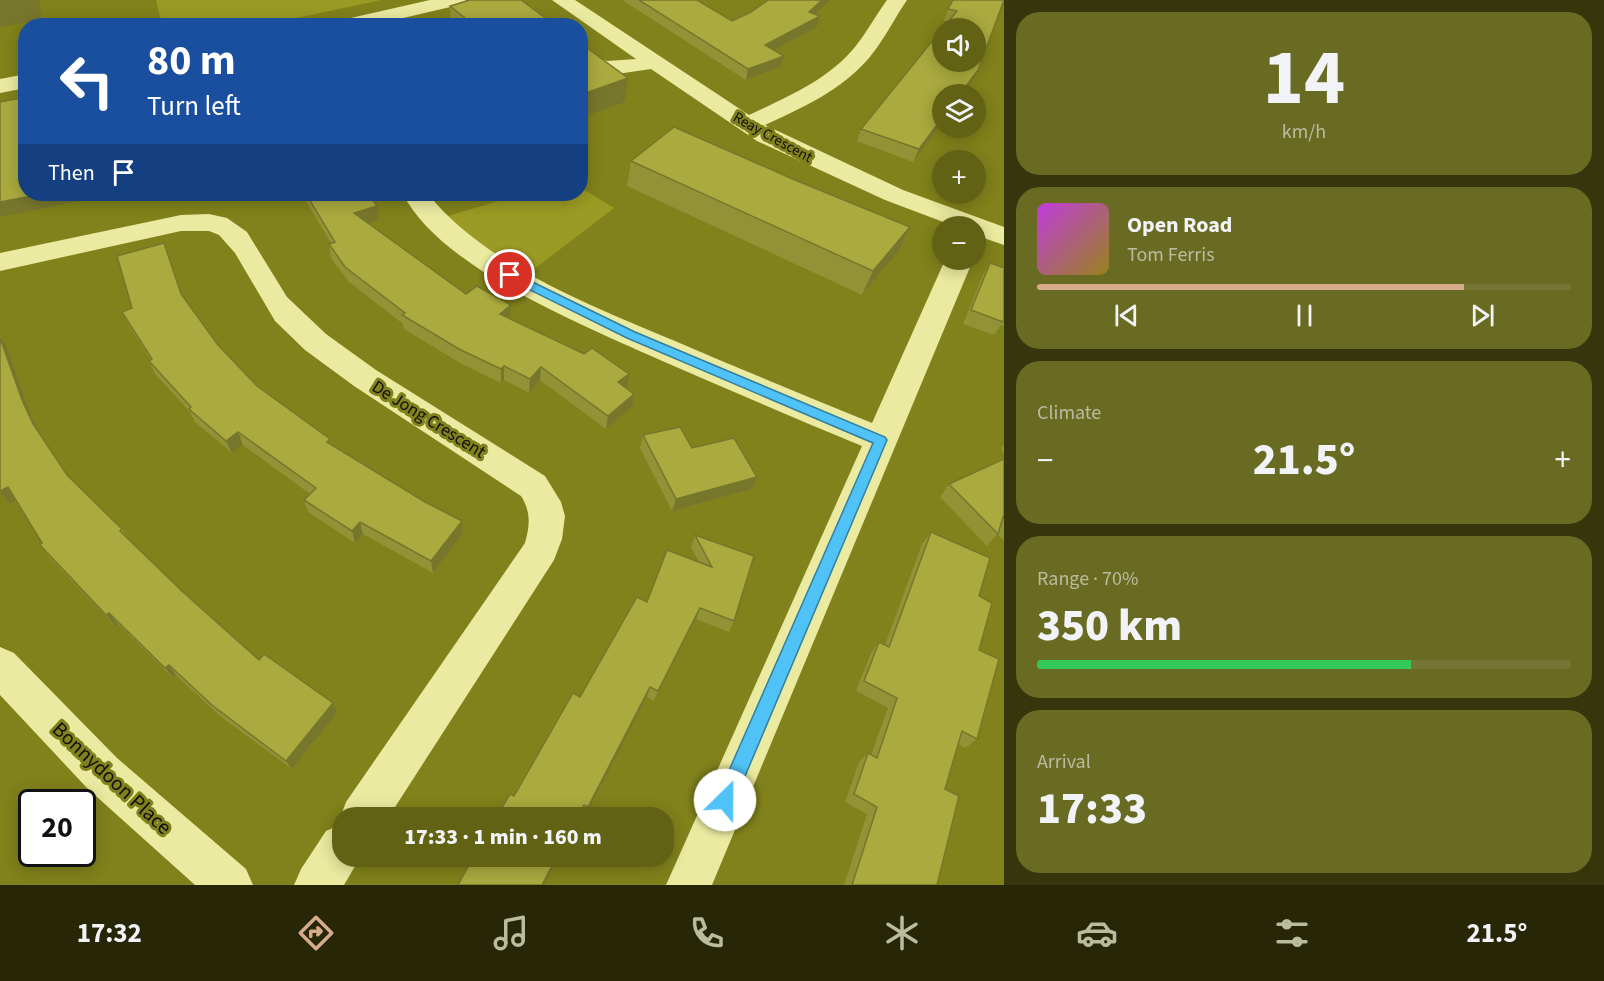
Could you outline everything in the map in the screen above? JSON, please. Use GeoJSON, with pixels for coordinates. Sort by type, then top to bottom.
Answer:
{"type":"FeatureCollection","features":[{"type":"Feature","properties":{"kind":"street"},"geometry":{"type":"LineString","coordinates":[[376,18],[456,0]]}},
{"type":"Feature","properties":{"kind":"street","name":"Reay Crescent"},"geometry":{"type":"LineString","coordinates":[[562,0],[576,18]]}},
{"type":"Feature","properties":{"kind":"street"},"geometry":{"type":"LineString","coordinates":[[755,160],[756,131],[838,76],[868,45],[886,13],[897,0]]}},
{"type":"Feature","properties":{"kind":"street","name":"Reay Crescent"},"geometry":{"type":"LineString","coordinates":[[588,26],[654,62],[756,131],[894,195],[948,216]]}},
{"type":"Feature","properties":{"kind":"street"},"geometry":{"type":"LineString","coordinates":[[588,61],[606,68],[626,68],[654,62]]}},
{"type":"Feature","properties":{"kind":"street"},"geometry":{"type":"LineString","coordinates":[[0,86],[18,83]]}},
{"type":"Feature","properties":{"kind":"street"},"geometry":{"type":"LineString","coordinates":[[870,208],[894,195]]}},
{"type":"Feature","properties":{"kind":"street"},"geometry":{"type":"LineString","coordinates":[[421,201],[450,234],[474,254],[520,280],[631,335],[881,440]]}},
{"type":"Feature","properties":{"kind":"street","name":"De Jong Crescent"},"geometry":{"type":"LineString","coordinates":[[0,262],[181,223],[219,224],[232,231],[241,240],[263,283],[284,312],[316,343],[358,374],[533,486],[545,502],[549,525],[541,549],[369,807]]}},
{"type":"Feature","properties":{"kind":"street","name":"Reay Crescent"},"geometry":{"type":"LineString","coordinates":[[986,230],[1004,236]]}},
{"type":"Feature","properties":{"kind":"street"},"geometry":{"type":"LineString","coordinates":[[688,885],[955,270]]}},
{"type":"Feature","properties":{"kind":"street","name":"Bonnydoon Place"},"geometry":{"type":"LineString","coordinates":[[0,666],[102,772],[230,885]]}},
{"type":"Feature","properties":{"kind":"street"},"geometry":{"type":"LineString","coordinates":[[317,885],[332,862]]}},
{"type":"Feature","properties":{"kind":"shaded area"},"geometry":{"type":"Polygon","coordinates":[[[156,0],[381,0],[297,18],[160,18],[156,0]]]}},
{"type":"Feature","properties":{"kind":"shaded area"},"geometry":{"type":"Polygon","coordinates":[[[588,192],[614,208],[525,276],[444,217],[499,201],[588,201],[588,192]]]}},
{"type":"Feature","properties":{"kind":"building"},"geometry":{"type":"Polygon","coordinates":[[[470,0],[521,0],[545,18],[465,18],[450,6],[470,0]]]}},
{"type":"Feature","properties":{"kind":"building"},"geometry":{"type":"Polygon","coordinates":[[[639,0],[697,0],[732,21],[768,0],[822,0],[809,12],[820,16],[765,45],[784,56],[748,69],[639,0]]]}},
{"type":"Feature","properties":{"kind":"building"},"geometry":{"type":"Polygon","coordinates":[[[953,0],[1004,0],[986,48],[986,18],[951,18],[957,11],[948,9],[953,0]]]}},
{"type":"Feature","properties":{"kind":"building"},"geometry":{"type":"Polygon","coordinates":[[[932,41],[932,72],[976,72],[968,84],[932,84],[932,131],[919,149],[861,129],[932,41]]]}},
{"type":"Feature","properties":{"kind":"building"},"geometry":{"type":"Polygon","coordinates":[[[588,49],[628,78],[588,92],[588,49]]]}},
{"type":"Feature","properties":{"kind":"building"},"geometry":{"type":"Polygon","coordinates":[[[18,99],[18,198],[0,202],[0,102],[18,99]]]}},
{"type":"Feature","properties":{"kind":"building"},"geometry":{"type":"Polygon","coordinates":[[[674,127],[910,227],[873,271],[631,161],[674,127]]]}},
{"type":"Feature","properties":{"kind":"building"},"geometry":{"type":"Polygon","coordinates":[[[310,201],[373,201],[377,206],[354,213],[466,294],[477,286],[511,305],[500,314],[584,354],[592,348],[629,374],[618,382],[634,394],[608,416],[541,367],[530,379],[504,366],[501,369],[459,349],[402,315],[405,313],[345,267],[329,244],[335,242],[310,201]]]}},
{"type":"Feature","properties":{"kind":"building"},"geometry":{"type":"Polygon","coordinates":[[[164,243],[181,294],[218,345],[257,386],[330,439],[327,442],[425,502],[462,521],[431,561],[360,522],[352,531],[304,500],[316,488],[238,432],[226,441],[189,409],[191,407],[149,361],[152,359],[122,312],[132,308],[117,256],[164,243]]]}},
{"type":"Feature","properties":{"kind":"building"},"geometry":{"type":"Polygon","coordinates":[[[990,263],[1004,268],[1003,322],[971,310],[990,263]]]}},
{"type":"Feature","properties":{"kind":"building"},"geometry":{"type":"Polygon","coordinates":[[[0,338],[33,424],[67,475],[183,592],[259,660],[264,654],[333,703],[286,761],[213,706],[169,665],[165,668],[109,613],[106,615],[40,545],[42,543],[8,487],[0,491],[0,338]]]}},
{"type":"Feature","properties":{"kind":"building"},"geometry":{"type":"Polygon","coordinates":[[[680,427],[692,448],[734,438],[757,477],[676,499],[643,435],[680,427]]]}},
{"type":"Feature","properties":{"kind":"building"},"geometry":{"type":"Polygon","coordinates":[[[1004,459],[1004,518],[998,534],[949,484],[1004,459]]]}},
{"type":"Feature","properties":{"kind":"building"},"geometry":{"type":"Polygon","coordinates":[[[931,532],[990,558],[979,596],[992,603],[979,650],[999,659],[977,739],[962,731],[945,789],[959,796],[937,885],[852,885],[877,807],[854,794],[868,753],[877,758],[897,698],[864,681],[879,642],[889,647],[931,532]]]}},
{"type":"Feature","properties":{"kind":"building"},"geometry":{"type":"Polygon","coordinates":[[[695,535],[754,556],[734,621],[700,608],[658,691],[650,687],[588,807],[584,805],[583,807],[502,807],[510,794],[514,796],[573,693],[580,697],[637,597],[647,602],[667,550],[712,567],[695,535]]]}},
{"type":"Feature","properties":{"kind":"building"},"geometry":{"type":"Polygon","coordinates":[[[468,867],[551,867],[542,885],[458,885],[468,867]]]}},
{"type":"Feature","properties":{"kind":"route"},"geometry":{"type":"LineString","coordinates":[[510,275],[631,335],[881,440],[725,800]]}}]}
